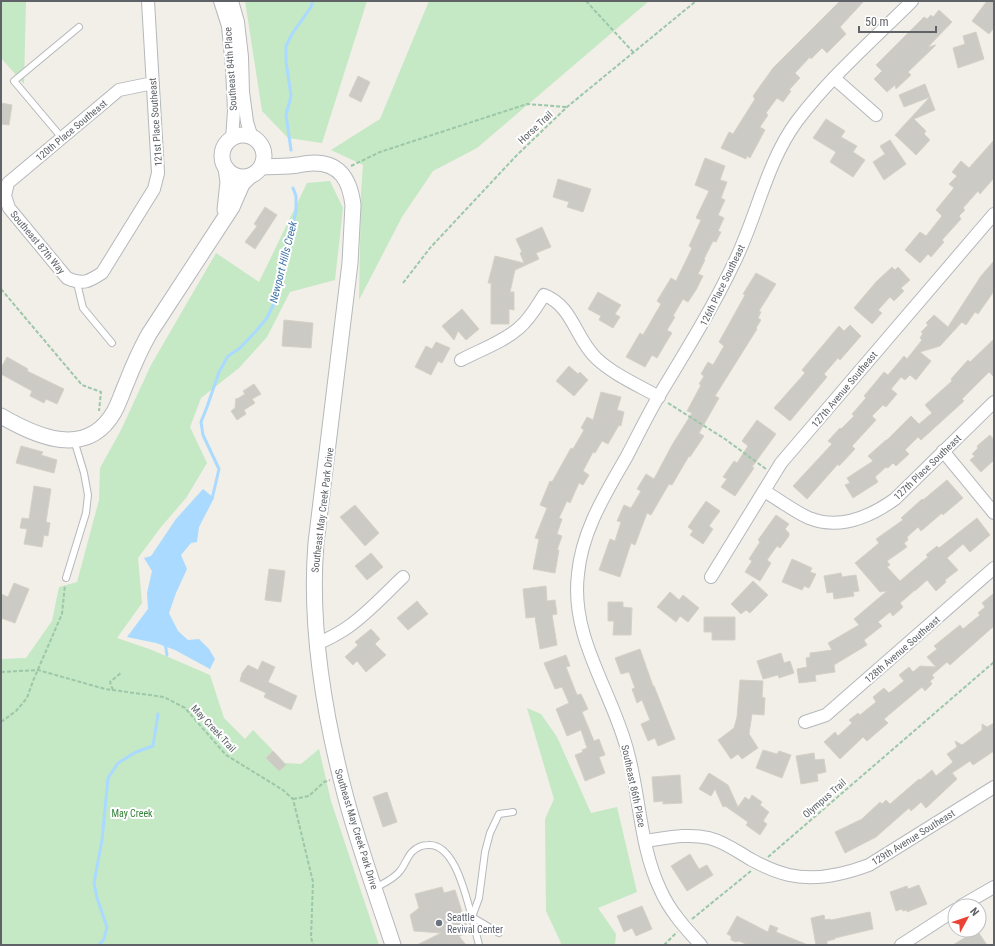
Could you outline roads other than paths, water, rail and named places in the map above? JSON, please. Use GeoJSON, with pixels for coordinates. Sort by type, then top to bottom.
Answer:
{"type":"FeatureCollection","features":[{"type":"Feature","properties":{"kind":"street","name":"121st Place Southeast"},"geometry":{"type":"LineString","coordinates":[[77,283],[90,280],[102,272],[154,189],[158,173],[148,1]]}},
{"type":"Feature","properties":{"kind":"street","name":"Southeast 84th Place"},"geometry":{"type":"LineString","coordinates":[[220,1],[228,26],[232,68],[234,111],[232,138]]}},
{"type":"Feature","properties":{"kind":"street","name":"Southeast 84th Place"},"geometry":{"type":"LineString","coordinates":[[232,1],[238,22],[242,57],[243,92],[247,122],[257,142]]}},
{"type":"Feature","properties":{"kind":"street","name":"126th Place Southeast"},"geometry":{"type":"LineString","coordinates":[[578,572],[585,540],[596,510],[659,397],[699,331],[735,261],[787,136],[808,108],[834,78],[912,1]]}},
{"type":"Feature","properties":{"kind":"street"},"geometry":{"type":"LineString","coordinates":[[834,78],[876,116]]}},
{"type":"Feature","properties":{"kind":"street","name":"120th Place Southeast"},"geometry":{"type":"LineString","coordinates":[[5,196],[8,183],[119,90],[152,83]]}},
{"type":"Feature","properties":{"kind":"street"},"geometry":{"type":"LineString","coordinates":[[224,217],[228,182],[222,155],[227,143],[232,138],[245,136],[257,142],[273,154],[286,158],[302,159],[312,163]]}},
{"type":"Feature","properties":{"kind":"street"},"geometry":{"type":"LineString","coordinates":[[1,416],[38,435],[56,440],[74,440],[87,436],[99,430],[109,420],[115,410],[139,351],[224,217],[232,207],[242,184],[256,171],[263,161],[264,154],[257,142]]}},
{"type":"Feature","properties":{"kind":"street"},"geometry":{"type":"LineString","coordinates":[[226,168],[231,173],[244,177],[256,171],[312,163]]}},
{"type":"Feature","properties":{"kind":"street","name":"Southeast May Creek Park Drive"},"geometry":{"type":"LineString","coordinates":[[312,163],[321,163],[333,167],[340,172],[350,186],[353,201],[350,263],[315,557],[314,579],[318,644],[329,730],[346,799],[393,945]]}},
{"type":"Feature","properties":{"kind":"street","name":"Southeast 87th Way"},"geometry":{"type":"LineString","coordinates":[[5,196],[9,208],[67,278],[77,283]]}},
{"type":"Feature","properties":{"kind":"street","name":"127th Avenue Southeast"},"geometry":{"type":"LineString","coordinates":[[711,577],[782,463],[994,214]]}},
{"type":"Feature","properties":{"kind":"street"},"geometry":{"type":"LineString","coordinates":[[461,360],[509,335],[521,327],[544,295],[553,298],[566,311],[578,334],[596,358],[612,370],[659,397]]}},
{"type":"Feature","properties":{"kind":"street","name":"127th Place Southeast"},"geometry":{"type":"LineString","coordinates":[[764,491],[808,518],[820,522],[831,523],[853,521],[878,510],[895,499],[994,402]]}},
{"type":"Feature","properties":{"kind":"street"},"geometry":{"type":"LineString","coordinates":[[943,451],[994,513]]}},
{"type":"Feature","properties":{"kind":"street","name":"128th Avenue Southeast"},"geometry":{"type":"LineString","coordinates":[[805,722],[826,715],[994,568]]}},
{"type":"Feature","properties":{"kind":"street","name":"Southeast 86th Place"},"geometry":{"type":"LineString","coordinates":[[578,572],[576,598],[580,623],[592,662],[622,732],[629,753],[645,841],[651,865],[659,888],[671,910],[701,945]]}},
{"type":"Feature","properties":{"kind":"street"},"geometry":{"type":"LineString","coordinates":[[318,644],[337,634],[361,617],[403,577]]}},
{"type":"Feature","properties":{"kind":"street","name":"129th Avenue Southeast"},"geometry":{"type":"LineString","coordinates":[[645,841],[678,836],[703,837],[724,844],[760,864],[789,875],[807,877],[850,872],[870,865],[994,787]]}},
{"type":"Feature","properties":{"kind":"street"},"geometry":{"type":"LineString","coordinates":[[975,898],[994,887]]}},
{"type":"Feature","properties":{"kind":"street"},"geometry":{"type":"LineString","coordinates":[[901,945],[947,915]]}},
{"type":"Feature","properties":{"kind":"lane"},"geometry":{"type":"LineString","coordinates":[[62,138],[14,81],[79,27]]}},
{"type":"Feature","properties":{"kind":"lane"},"geometry":{"type":"LineString","coordinates":[[77,283],[83,308],[112,344]]}},
{"type":"Feature","properties":{"kind":"lane"},"geometry":{"type":"LineString","coordinates":[[66,578],[86,513],[88,495],[84,473],[74,440]]}},
{"type":"Feature","properties":{"kind":"lane"},"geometry":{"type":"LineString","coordinates":[[472,917],[479,898],[483,865],[490,833],[499,814],[513,812]]}},
{"type":"Feature","properties":{"kind":"lane"},"geometry":{"type":"LineString","coordinates":[[375,888],[392,878],[400,871],[411,852],[420,845],[431,845],[442,849],[453,862],[460,879],[479,945]]}},
{"type":"Feature","properties":{"kind":"lane"},"geometry":{"type":"LineString","coordinates":[[472,917],[499,933]]}},
{"type":"Feature","properties":{"kind":"water"},"geometry":{"type":"Polygon","coordinates":[[[203,489],[214,498],[199,527],[197,542],[191,543],[181,555],[187,569],[169,613],[178,631],[188,640],[199,639],[209,649],[215,659],[210,669],[175,650],[156,643],[127,637],[148,609],[147,593],[152,571],[144,558],[151,556],[176,519],[203,489]]]}},
{"type":"Feature","properties":{"kind":"waterway","name":"Newport Hills Creek"},"geometry":{"type":"LineString","coordinates":[[291,150],[286,115],[291,96],[286,61],[286,46],[292,34],[311,7],[313,1]]}},
{"type":"Feature","properties":{"kind":"waterway","name":"Newport Hills Creek"},"geometry":{"type":"LineString","coordinates":[[212,499],[219,469],[203,435],[201,422],[219,372],[228,356],[240,348],[256,331],[267,318],[274,303],[296,212],[296,196],[293,188]]}},
{"type":"Feature","properties":{"kind":"waterway","name":"Newport Hills Creek"},"geometry":{"type":"LineString","coordinates":[[165,643],[167,655]]}},
{"type":"Feature","properties":{"kind":"waterway","name":"Newport Hills Creek"},"geometry":{"type":"LineString","coordinates":[[99,945],[104,939],[107,927],[97,898],[94,883],[102,840],[108,778],[118,763],[136,752],[153,746],[158,714]]}},
{"type":"Feature","properties":{"kind":"place","name":"Seattle Revival Center"},"geometry":{"type":"Point","coordinates":[439,923]}},
{"type":"Feature","properties":{"kind":"park label","name":"May Creek"},"geometry":{"type":"Point","coordinates":[132,813]}}]}
